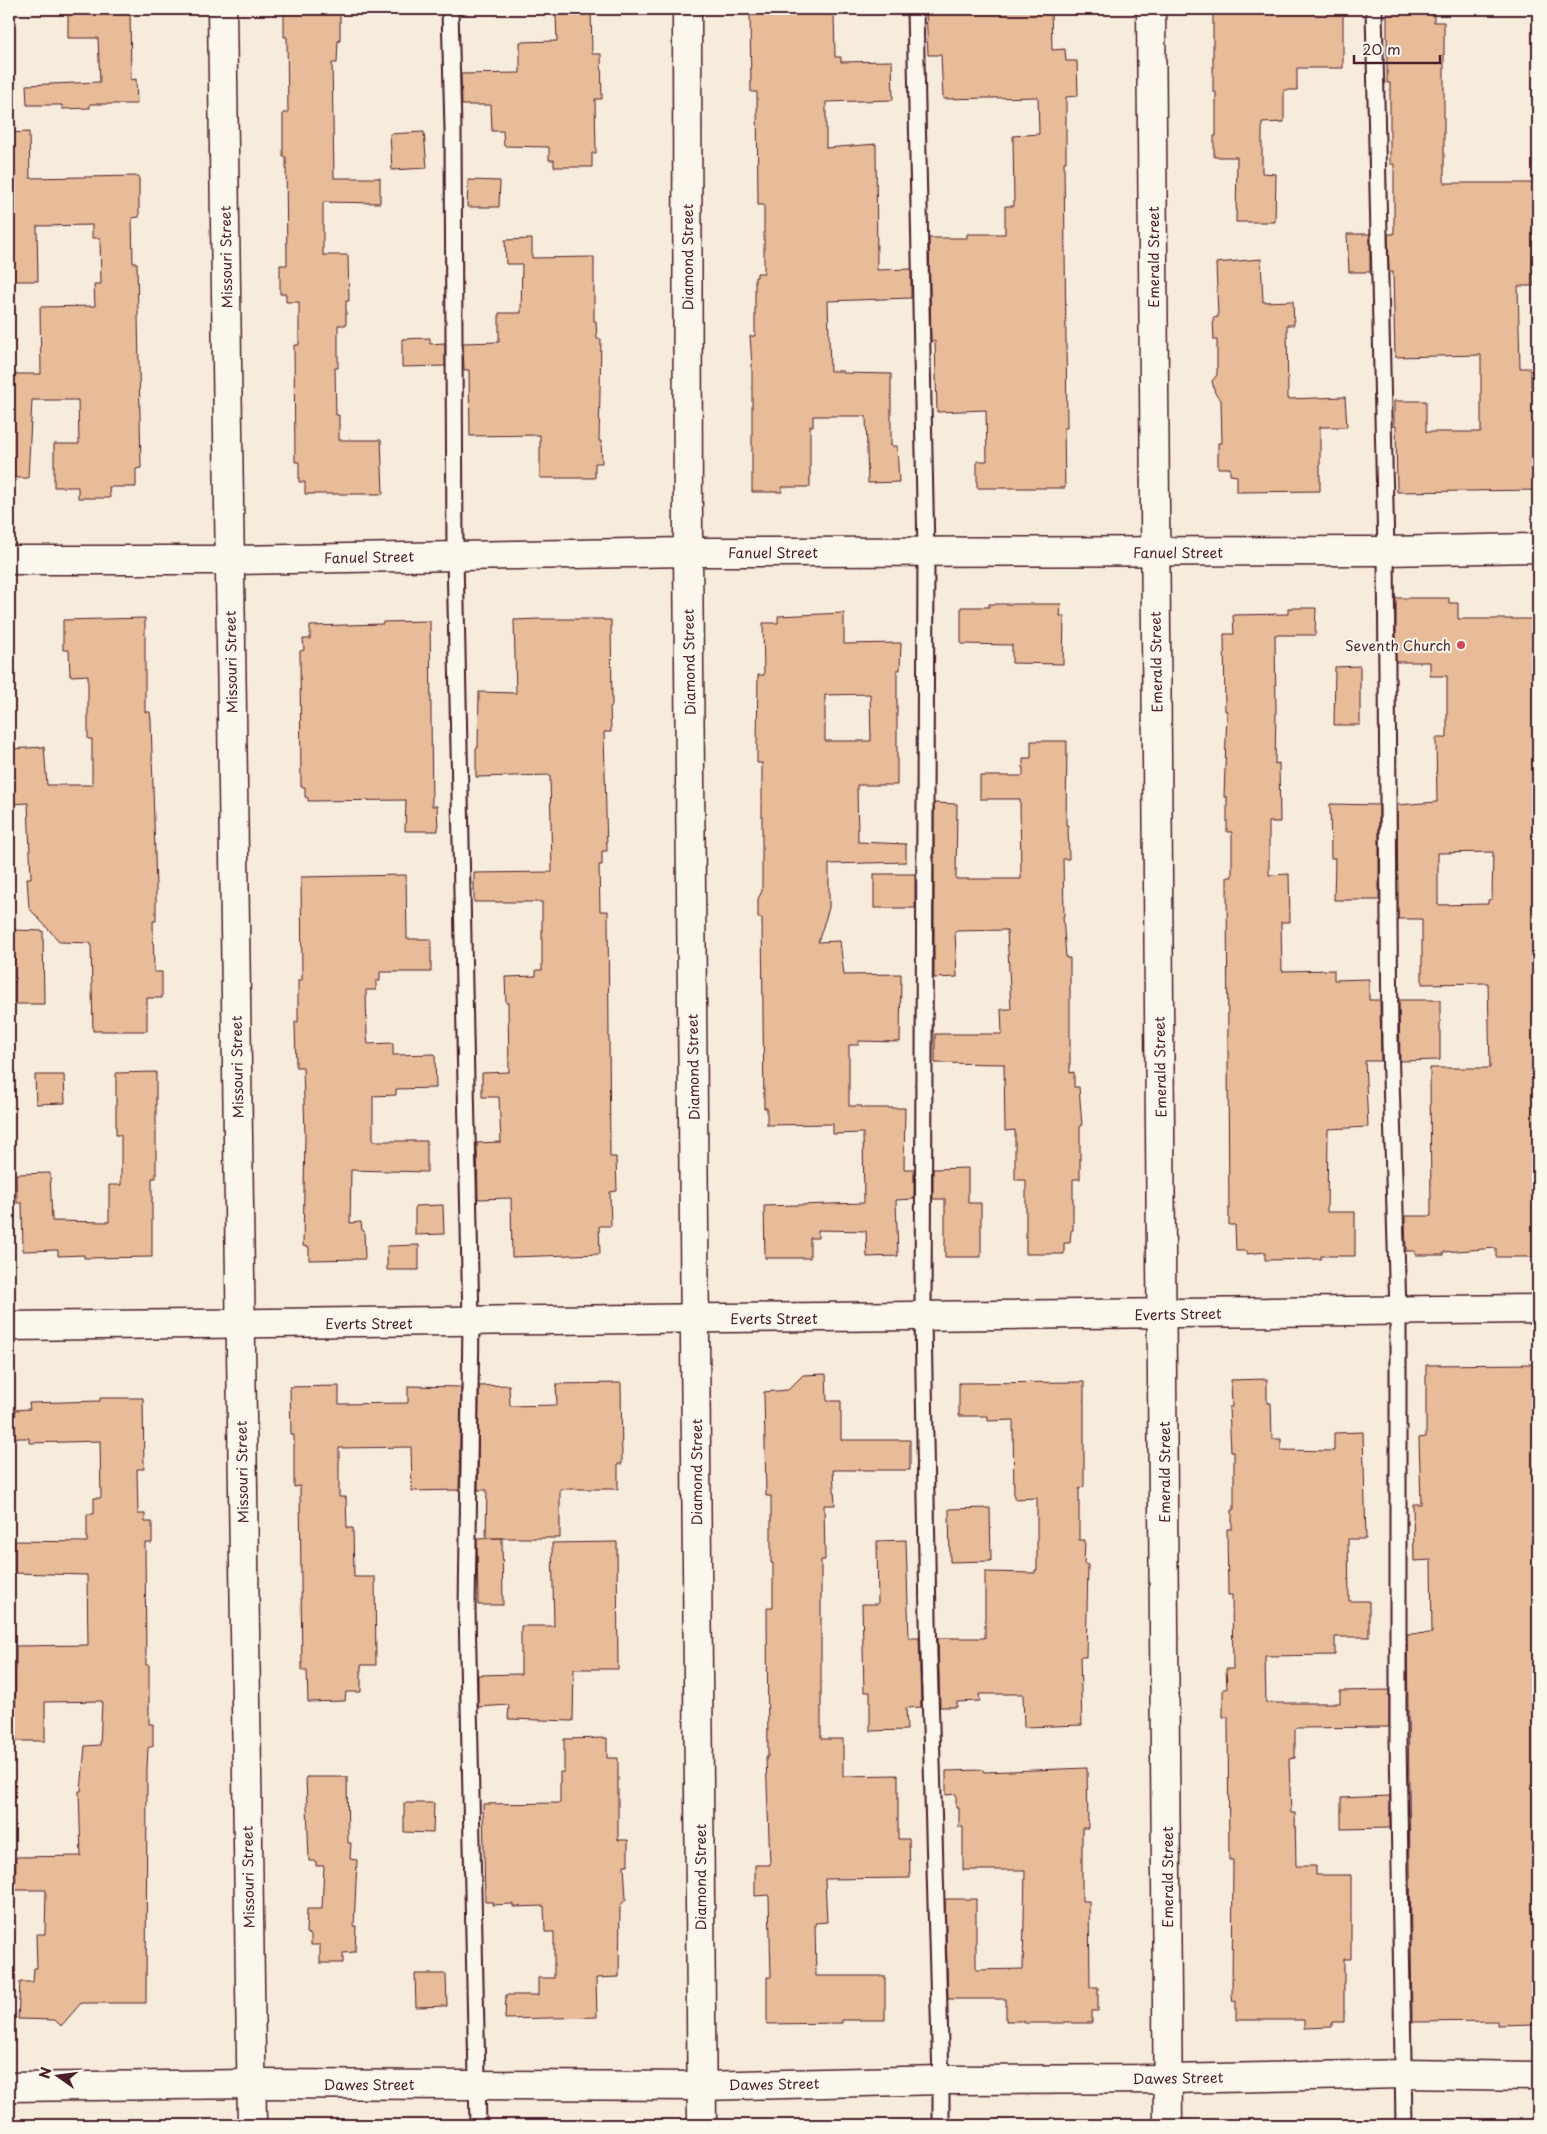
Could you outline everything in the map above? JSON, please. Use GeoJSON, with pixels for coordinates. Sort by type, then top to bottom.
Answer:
{"type":"FeatureCollection","features":[{"type":"Feature","properties":{"kind":"street","name":"Missouri Street"},"geometry":{"type":"LineString","coordinates":[[222,9],[252,2125]]}},
{"type":"Feature","properties":{"kind":"street","name":"Diamond Street"},"geometry":{"type":"LineString","coordinates":[[687,9],[688,552],[702,2125]]}},
{"type":"Feature","properties":{"kind":"street","name":"Emerald Street"},"geometry":{"type":"LineString","coordinates":[[1151,9],[1168,2125]]}},
{"type":"Feature","properties":{"kind":"street","name":"Fanuel Street"},"geometry":{"type":"LineString","coordinates":[[9,560],[230,560],[688,552],[1386,551],[1538,548]]}},
{"type":"Feature","properties":{"kind":"street","name":"Everts Street"},"geometry":{"type":"LineString","coordinates":[[9,1326],[1538,1309]]}},
{"type":"Feature","properties":{"kind":"street","name":"Dawes Street"},"geometry":{"type":"LineString","coordinates":[[9,2087],[251,2084],[702,2086],[941,2080],[1168,2079],[1404,2074],[1538,2076]]}},
{"type":"Feature","properties":{"kind":"lane"},"geometry":{"type":"LineString","coordinates":[[450,9],[453,130],[455,556],[472,1322],[467,1609],[478,2125]]}},
{"type":"Feature","properties":{"kind":"lane"},"geometry":{"type":"LineString","coordinates":[[915,9],[926,552],[923,1317],[928,1610],[941,2125]]}},
{"type":"Feature","properties":{"kind":"lane"},"geometry":{"type":"LineString","coordinates":[[1374,9],[1386,551],[1390,1044],[1398,1312],[1398,1739],[1404,2125]]}},
{"type":"Feature","properties":{"kind":"building"},"geometry":{"type":"Polygon","coordinates":[[[68,9],[130,9],[131,80],[136,79],[137,104],[90,104],[90,108],[62,109],[62,105],[27,105],[26,85],[100,82],[98,38],[68,38],[68,9]]]}},
{"type":"Feature","properties":{"kind":"building"},"geometry":{"type":"Polygon","coordinates":[[[284,9],[325,9],[325,12],[340,11],[340,41],[338,41],[337,63],[332,63],[334,178],[380,178],[380,203],[323,202],[323,255],[348,255],[349,301],[346,301],[346,325],[338,325],[338,368],[335,368],[336,415],[339,415],[339,440],[381,440],[383,494],[305,494],[305,482],[299,482],[299,462],[295,462],[294,345],[299,345],[299,302],[286,302],[286,294],[280,294],[280,265],[287,265],[286,157],[283,157],[283,113],[288,113],[287,37],[284,37],[284,9]]]}},
{"type":"Feature","properties":{"kind":"building"},"geometry":{"type":"Polygon","coordinates":[[[560,9],[591,9],[592,54],[601,54],[602,99],[595,99],[596,153],[592,153],[592,167],[554,167],[554,160],[549,160],[549,147],[504,146],[503,131],[492,131],[491,105],[462,105],[461,74],[520,73],[520,42],[557,41],[556,15],[560,15],[560,9]]]}},
{"type":"Feature","properties":{"kind":"building"},"geometry":{"type":"Polygon","coordinates":[[[750,9],[800,9],[834,13],[835,57],[841,57],[841,62],[892,61],[893,100],[826,102],[826,148],[876,144],[877,270],[911,269],[911,298],[828,301],[830,371],[891,374],[891,446],[897,446],[899,482],[868,483],[866,416],[813,416],[813,426],[810,426],[810,487],[782,487],[782,492],[752,492],[752,366],[750,336],[755,336],[755,277],[757,277],[757,273],[764,273],[764,205],[758,205],[757,92],[751,92],[750,9]]]}},
{"type":"Feature","properties":{"kind":"building"},"geometry":{"type":"Polygon","coordinates":[[[926,9],[1051,9],[1052,50],[1065,49],[1066,61],[1077,61],[1078,96],[1066,97],[1066,162],[1064,162],[1067,428],[1064,428],[1065,488],[977,488],[977,461],[987,461],[986,410],[937,412],[935,341],[931,341],[929,238],[967,238],[967,234],[1005,234],[1005,206],[1014,206],[1013,136],[1039,134],[1038,97],[943,99],[941,55],[928,55],[926,9]]]}},
{"type":"Feature","properties":{"kind":"building"},"geometry":{"type":"Polygon","coordinates":[[[1213,9],[1291,9],[1291,11],[1343,9],[1343,68],[1297,68],[1297,90],[1284,90],[1284,122],[1262,123],[1262,173],[1276,174],[1275,222],[1236,222],[1237,157],[1214,157],[1216,92],[1213,92],[1213,9]]]}},
{"type":"Feature","properties":{"kind":"building"},"geometry":{"type":"Polygon","coordinates":[[[1387,9],[1434,9],[1434,22],[1444,22],[1444,183],[1534,183],[1534,286],[1518,286],[1520,368],[1531,368],[1531,387],[1535,387],[1534,431],[1538,431],[1538,490],[1397,492],[1394,401],[1426,401],[1426,432],[1481,432],[1481,355],[1395,357],[1393,272],[1389,272],[1388,234],[1394,234],[1394,164],[1390,164],[1390,83],[1387,83],[1387,9]]]}},
{"type":"Feature","properties":{"kind":"building"},"geometry":{"type":"Polygon","coordinates":[[[29,132],[30,178],[139,176],[139,217],[132,218],[133,263],[137,263],[141,468],[136,469],[136,487],[109,487],[110,498],[78,498],[78,487],[54,487],[54,444],[79,444],[78,400],[32,400],[28,478],[9,478],[9,374],[41,374],[40,307],[95,306],[94,284],[101,284],[100,238],[92,238],[92,225],[37,226],[38,281],[9,281],[9,133],[29,132]]]}},
{"type":"Feature","properties":{"kind":"building"},"geometry":{"type":"Polygon","coordinates":[[[424,132],[427,168],[392,170],[390,134],[424,132]]]}},
{"type":"Feature","properties":{"kind":"building"},"geometry":{"type":"Polygon","coordinates":[[[468,180],[500,181],[499,207],[467,207],[468,180]]]}},
{"type":"Feature","properties":{"kind":"building"},"geometry":{"type":"Polygon","coordinates":[[[1347,234],[1370,234],[1370,272],[1349,272],[1347,234]]]}},
{"type":"Feature","properties":{"kind":"building"},"geometry":{"type":"Polygon","coordinates":[[[532,239],[532,258],[594,257],[594,321],[596,321],[597,339],[601,339],[599,441],[601,441],[602,463],[595,463],[595,478],[540,478],[540,435],[470,436],[469,370],[464,370],[463,343],[499,342],[499,313],[521,313],[522,264],[506,264],[505,240],[532,239]]]}},
{"type":"Feature","properties":{"kind":"building"},"geometry":{"type":"Polygon","coordinates":[[[1261,259],[1263,302],[1293,301],[1294,325],[1287,325],[1288,399],[1345,397],[1347,427],[1320,427],[1320,491],[1237,492],[1237,476],[1230,475],[1230,468],[1218,468],[1218,443],[1222,443],[1221,400],[1215,393],[1212,381],[1217,375],[1217,340],[1214,340],[1213,318],[1218,317],[1216,263],[1261,259]]]}},
{"type":"Feature","properties":{"kind":"building"},"geometry":{"type":"Polygon","coordinates":[[[430,338],[430,344],[445,343],[445,366],[402,367],[402,339],[430,338]]]}},
{"type":"Feature","properties":{"kind":"building"},"geometry":{"type":"Polygon","coordinates":[[[1396,598],[1449,598],[1449,603],[1458,603],[1458,619],[1533,619],[1533,626],[1538,626],[1538,1257],[1496,1257],[1496,1248],[1444,1252],[1444,1255],[1415,1255],[1415,1251],[1406,1251],[1405,1216],[1431,1216],[1430,1068],[1490,1068],[1488,983],[1422,984],[1422,919],[1398,919],[1397,805],[1437,802],[1436,738],[1447,738],[1447,676],[1430,676],[1430,662],[1396,662],[1396,598]],[[1493,852],[1438,853],[1438,905],[1488,904],[1488,900],[1492,899],[1493,852]]]}},
{"type":"Feature","properties":{"kind":"building"},"geometry":{"type":"Polygon","coordinates":[[[989,604],[1061,604],[1060,616],[1064,616],[1063,664],[1012,663],[1012,645],[961,644],[961,607],[989,607],[989,604]]]}},
{"type":"Feature","properties":{"kind":"building"},"geometry":{"type":"Polygon","coordinates":[[[1288,608],[1316,608],[1315,635],[1275,635],[1275,764],[1279,763],[1280,822],[1269,822],[1269,875],[1289,874],[1290,922],[1281,922],[1282,971],[1334,970],[1334,980],[1369,979],[1369,1000],[1380,1000],[1381,1061],[1365,1061],[1368,1127],[1328,1129],[1327,1212],[1355,1212],[1355,1256],[1321,1256],[1321,1259],[1265,1260],[1265,1252],[1247,1254],[1247,1251],[1236,1251],[1235,1225],[1229,1225],[1227,877],[1232,877],[1232,832],[1227,832],[1227,797],[1224,797],[1227,711],[1225,711],[1224,634],[1234,634],[1233,615],[1288,614],[1288,608]]]}},
{"type":"Feature","properties":{"kind":"building"},"geometry":{"type":"Polygon","coordinates":[[[844,613],[844,644],[901,643],[900,670],[897,670],[897,785],[857,785],[858,842],[906,844],[906,862],[829,864],[829,908],[818,942],[840,941],[844,975],[901,974],[900,1042],[859,1041],[859,1045],[849,1045],[849,1106],[862,1106],[862,1108],[905,1108],[904,1169],[914,1169],[914,1199],[896,1200],[898,1256],[867,1257],[866,1231],[818,1230],[818,1238],[810,1238],[810,1258],[765,1258],[764,1206],[864,1203],[863,1133],[833,1134],[833,1124],[767,1125],[767,1108],[764,1108],[762,918],[758,918],[758,899],[762,891],[762,763],[757,763],[758,675],[764,675],[763,623],[778,623],[778,616],[844,613]],[[870,694],[825,695],[825,741],[871,741],[870,694]]]}},
{"type":"Feature","properties":{"kind":"building"},"geometry":{"type":"Polygon","coordinates":[[[145,618],[145,712],[150,712],[151,720],[156,889],[156,921],[153,921],[154,972],[162,972],[162,998],[147,998],[147,1031],[93,1031],[91,943],[60,942],[29,908],[27,878],[31,878],[28,803],[9,804],[9,749],[44,747],[47,785],[92,785],[92,739],[88,739],[88,675],[70,676],[69,650],[63,650],[63,620],[145,618]]]}},
{"type":"Feature","properties":{"kind":"building"},"geometry":{"type":"Polygon","coordinates":[[[514,620],[611,620],[611,732],[604,732],[607,851],[602,851],[602,865],[599,865],[600,911],[608,911],[610,1157],[616,1157],[617,1191],[610,1192],[611,1226],[599,1226],[600,1254],[512,1257],[511,1198],[478,1199],[477,1143],[501,1142],[499,1097],[482,1097],[482,1073],[509,1072],[508,1003],[506,1003],[505,977],[536,976],[536,970],[542,970],[542,902],[474,902],[474,873],[552,872],[550,775],[476,777],[476,748],[478,748],[479,692],[516,693],[514,620]]]}},
{"type":"Feature","properties":{"kind":"building"},"geometry":{"type":"Polygon","coordinates":[[[430,621],[432,806],[437,806],[438,831],[405,831],[406,800],[308,801],[308,798],[305,797],[305,787],[301,787],[300,651],[304,650],[303,639],[310,639],[310,626],[430,621]]]}},
{"type":"Feature","properties":{"kind":"building"},"geometry":{"type":"Polygon","coordinates":[[[1360,666],[1360,725],[1334,725],[1335,667],[1360,666]]]}},
{"type":"Feature","properties":{"kind":"building"},"geometry":{"type":"Polygon","coordinates":[[[1031,741],[1067,741],[1066,825],[1068,825],[1069,859],[1063,859],[1063,916],[1066,958],[1070,958],[1070,1073],[1074,1072],[1074,1087],[1079,1087],[1082,1126],[1080,1126],[1080,1179],[1073,1179],[1073,1230],[1071,1231],[1070,1243],[1064,1243],[1064,1254],[1026,1254],[1026,1180],[1015,1180],[1015,1130],[1005,1131],[1004,1064],[935,1063],[935,1034],[1002,1034],[1001,1009],[1011,1009],[1007,930],[955,931],[957,977],[934,978],[934,803],[957,804],[956,879],[1021,879],[1020,799],[980,799],[980,776],[1023,776],[1023,758],[1031,758],[1031,741]]]}},
{"type":"Feature","properties":{"kind":"building"},"geometry":{"type":"Polygon","coordinates":[[[1330,804],[1379,805],[1379,900],[1334,900],[1335,858],[1331,858],[1330,804]]]}},
{"type":"Feature","properties":{"kind":"building"},"geometry":{"type":"Polygon","coordinates":[[[874,874],[915,874],[915,908],[874,908],[874,874]]]}},
{"type":"Feature","properties":{"kind":"building"},"geometry":{"type":"Polygon","coordinates":[[[406,875],[407,939],[431,939],[431,972],[380,972],[380,981],[376,981],[376,990],[366,990],[368,1044],[393,1043],[393,1055],[435,1054],[436,1088],[396,1089],[396,1095],[373,1096],[373,1141],[427,1141],[427,1172],[351,1170],[350,1223],[361,1222],[362,1230],[364,1231],[365,1259],[309,1260],[309,1247],[303,1246],[305,1135],[303,1067],[296,1067],[295,1022],[298,1022],[298,980],[302,980],[301,877],[406,875]]]}},
{"type":"Feature","properties":{"kind":"building"},"geometry":{"type":"Polygon","coordinates":[[[14,930],[43,931],[44,1004],[14,1004],[14,930]]]}},
{"type":"Feature","properties":{"kind":"building"},"geometry":{"type":"Polygon","coordinates":[[[1399,1000],[1440,1000],[1440,1060],[1400,1061],[1399,1000]]]}},
{"type":"Feature","properties":{"kind":"building"},"geometry":{"type":"Polygon","coordinates":[[[156,1072],[156,1178],[152,1178],[152,1257],[84,1258],[84,1255],[58,1256],[58,1250],[23,1251],[22,1203],[17,1203],[16,1174],[50,1173],[52,1221],[109,1222],[109,1185],[121,1185],[121,1135],[116,1135],[116,1073],[156,1072]]]}},
{"type":"Feature","properties":{"kind":"building"},"geometry":{"type":"Polygon","coordinates":[[[35,1075],[64,1075],[65,1103],[36,1104],[35,1075]]]}},
{"type":"Feature","properties":{"kind":"building"},"geometry":{"type":"Polygon","coordinates":[[[968,1168],[968,1203],[981,1203],[981,1257],[945,1257],[945,1199],[933,1199],[933,1169],[968,1168]]]}},
{"type":"Feature","properties":{"kind":"building"},"geometry":{"type":"Polygon","coordinates":[[[443,1205],[444,1234],[415,1235],[415,1206],[443,1205]]]}},
{"type":"Feature","properties":{"kind":"building"},"geometry":{"type":"Polygon","coordinates":[[[419,1245],[419,1270],[387,1270],[387,1246],[419,1245]]]}},
{"type":"Feature","properties":{"kind":"building"},"geometry":{"type":"Polygon","coordinates":[[[1538,1364],[1538,1391],[1534,1391],[1534,1435],[1538,1435],[1538,1996],[1535,1996],[1536,2024],[1497,2025],[1497,2021],[1412,2022],[1407,1634],[1432,1633],[1431,1560],[1414,1561],[1413,1504],[1421,1504],[1419,1438],[1426,1437],[1426,1365],[1538,1364]]]}},
{"type":"Feature","properties":{"kind":"building"},"geometry":{"type":"Polygon","coordinates":[[[826,1374],[827,1401],[841,1401],[841,1440],[910,1440],[910,1470],[833,1470],[835,1505],[824,1505],[825,1560],[821,1560],[821,1739],[843,1739],[843,1776],[898,1775],[898,1839],[909,1839],[910,1878],[825,1879],[827,1922],[815,1923],[816,1976],[885,1976],[885,2020],[842,2020],[842,2023],[767,2024],[767,1977],[771,1977],[769,1897],[768,1895],[755,1896],[755,1865],[770,1865],[766,1757],[768,1757],[767,1607],[773,1607],[773,1563],[771,1563],[771,1496],[766,1496],[764,1392],[788,1390],[803,1375],[826,1374]]]}},
{"type":"Feature","properties":{"kind":"building"},"geometry":{"type":"Polygon","coordinates":[[[1267,1379],[1267,1403],[1271,1403],[1272,1439],[1281,1439],[1281,1450],[1334,1451],[1334,1433],[1363,1432],[1366,1539],[1348,1539],[1349,1601],[1369,1601],[1369,1637],[1335,1637],[1335,1655],[1265,1656],[1266,1703],[1340,1703],[1340,1691],[1389,1690],[1389,1727],[1295,1728],[1295,1758],[1289,1759],[1291,1813],[1295,1813],[1296,1866],[1316,1866],[1316,1875],[1351,1875],[1351,1959],[1344,1959],[1344,2022],[1332,2022],[1332,2027],[1304,2028],[1304,2020],[1236,2020],[1236,2001],[1233,2002],[1232,1995],[1233,1860],[1229,1860],[1228,1717],[1223,1717],[1223,1689],[1227,1689],[1226,1669],[1233,1669],[1232,1595],[1228,1595],[1227,1529],[1232,1529],[1232,1510],[1234,1510],[1234,1452],[1231,1452],[1229,1407],[1232,1407],[1231,1380],[1267,1379]]]}},
{"type":"Feature","properties":{"kind":"building"},"geometry":{"type":"Polygon","coordinates":[[[1084,1382],[1084,1486],[1079,1489],[1079,1540],[1085,1540],[1084,1564],[1088,1565],[1086,1657],[1080,1657],[1082,1725],[1024,1727],[1023,1694],[979,1694],[980,1701],[957,1702],[957,1707],[940,1707],[938,1638],[985,1638],[985,1572],[1035,1573],[1035,1570],[1037,1570],[1037,1498],[1014,1499],[1013,1420],[988,1421],[988,1416],[959,1416],[959,1383],[1084,1382]]]}},
{"type":"Feature","properties":{"kind":"building"},"geometry":{"type":"Polygon","coordinates":[[[621,1383],[622,1464],[618,1464],[618,1489],[560,1489],[560,1538],[486,1538],[487,1490],[478,1490],[479,1386],[509,1385],[510,1406],[557,1405],[556,1384],[621,1383]]]}},
{"type":"Feature","properties":{"kind":"building"},"geometry":{"type":"Polygon","coordinates":[[[339,1386],[339,1404],[408,1403],[408,1386],[461,1387],[459,1490],[412,1491],[411,1447],[339,1448],[339,1497],[346,1497],[347,1528],[353,1528],[354,1577],[375,1577],[376,1665],[361,1665],[361,1692],[346,1692],[345,1701],[308,1702],[307,1671],[302,1671],[300,1486],[294,1487],[294,1435],[291,1435],[290,1387],[339,1386]]]}},
{"type":"Feature","properties":{"kind":"building"},"geometry":{"type":"Polygon","coordinates":[[[100,1398],[143,1398],[144,1469],[137,1469],[138,1514],[145,1514],[145,1522],[152,1522],[152,1543],[145,1543],[146,1665],[149,1665],[149,1724],[153,1724],[153,1746],[148,1748],[147,1769],[146,2003],[81,2003],[61,2026],[55,2020],[18,2019],[20,1982],[33,1982],[34,1968],[37,1968],[36,1934],[45,1934],[46,1890],[15,1890],[16,1857],[81,1856],[79,1791],[81,1791],[85,1746],[100,1745],[102,1701],[45,1702],[45,1741],[15,1741],[16,1646],[88,1645],[87,1575],[14,1573],[14,1541],[87,1542],[87,1514],[94,1514],[94,1498],[101,1498],[100,1441],[29,1443],[29,1438],[15,1438],[15,1410],[30,1409],[29,1403],[100,1401],[100,1398]]]}},
{"type":"Feature","properties":{"kind":"building"},"geometry":{"type":"Polygon","coordinates":[[[990,1508],[991,1561],[950,1562],[949,1509],[990,1508]]]}},
{"type":"Feature","properties":{"kind":"building"},"geometry":{"type":"Polygon","coordinates":[[[502,1538],[503,1605],[478,1605],[477,1539],[502,1538]]]}},
{"type":"Feature","properties":{"kind":"building"},"geometry":{"type":"Polygon","coordinates":[[[906,1540],[909,1638],[919,1638],[921,1707],[906,1708],[907,1730],[870,1731],[870,1692],[864,1692],[862,1604],[878,1604],[877,1541],[906,1540]]]}},
{"type":"Feature","properties":{"kind":"building"},"geometry":{"type":"Polygon","coordinates":[[[617,1542],[618,1669],[574,1669],[573,1721],[508,1719],[509,1705],[478,1707],[478,1675],[521,1674],[521,1626],[554,1626],[552,1543],[617,1542]]]}},
{"type":"Feature","properties":{"kind":"building"},"geometry":{"type":"Polygon","coordinates":[[[607,1738],[607,1758],[618,1758],[618,1840],[628,1840],[628,1865],[624,1865],[626,1899],[620,1906],[619,1977],[596,1978],[597,2017],[505,2019],[506,1995],[538,1995],[538,1978],[554,1978],[554,1932],[545,1932],[544,1906],[513,1907],[513,1904],[492,1905],[493,1902],[485,1902],[483,1804],[560,1803],[560,1772],[564,1772],[564,1739],[607,1738]]]}},
{"type":"Feature","properties":{"kind":"building"},"geometry":{"type":"Polygon","coordinates":[[[1087,1768],[1088,1828],[1082,1828],[1082,1901],[1089,1901],[1090,1987],[1098,1987],[1098,2011],[1092,2011],[1092,2023],[1024,2023],[1024,2021],[1006,2021],[1006,1999],[948,1999],[945,1899],[976,1899],[976,1970],[1023,1969],[1025,1870],[963,1870],[963,1827],[959,1827],[959,1808],[956,1808],[956,1794],[946,1795],[946,1771],[983,1770],[984,1772],[1087,1768]]]}},
{"type":"Feature","properties":{"kind":"building"},"geometry":{"type":"Polygon","coordinates":[[[306,1777],[347,1777],[348,1843],[351,1843],[350,1859],[357,1860],[354,1926],[356,1926],[355,1952],[343,1953],[343,1963],[320,1963],[320,1945],[311,1945],[311,1935],[306,1933],[307,1909],[322,1909],[324,1866],[316,1866],[316,1861],[309,1861],[306,1777]]]}},
{"type":"Feature","properties":{"kind":"building"},"geometry":{"type":"Polygon","coordinates":[[[1390,1796],[1390,1828],[1341,1829],[1341,1798],[1390,1796]]]}},
{"type":"Feature","properties":{"kind":"building"},"geometry":{"type":"Polygon","coordinates":[[[404,1803],[434,1803],[433,1833],[404,1832],[404,1803]]]}},
{"type":"Feature","properties":{"kind":"building"},"geometry":{"type":"Polygon","coordinates":[[[415,1974],[446,1974],[447,2006],[416,2007],[415,1974]]]}},
{"type":"Feature","properties":{"kind":"place","name":"Seventh Church"},"geometry":{"type":"Point","coordinates":[1461,645]}}]}
